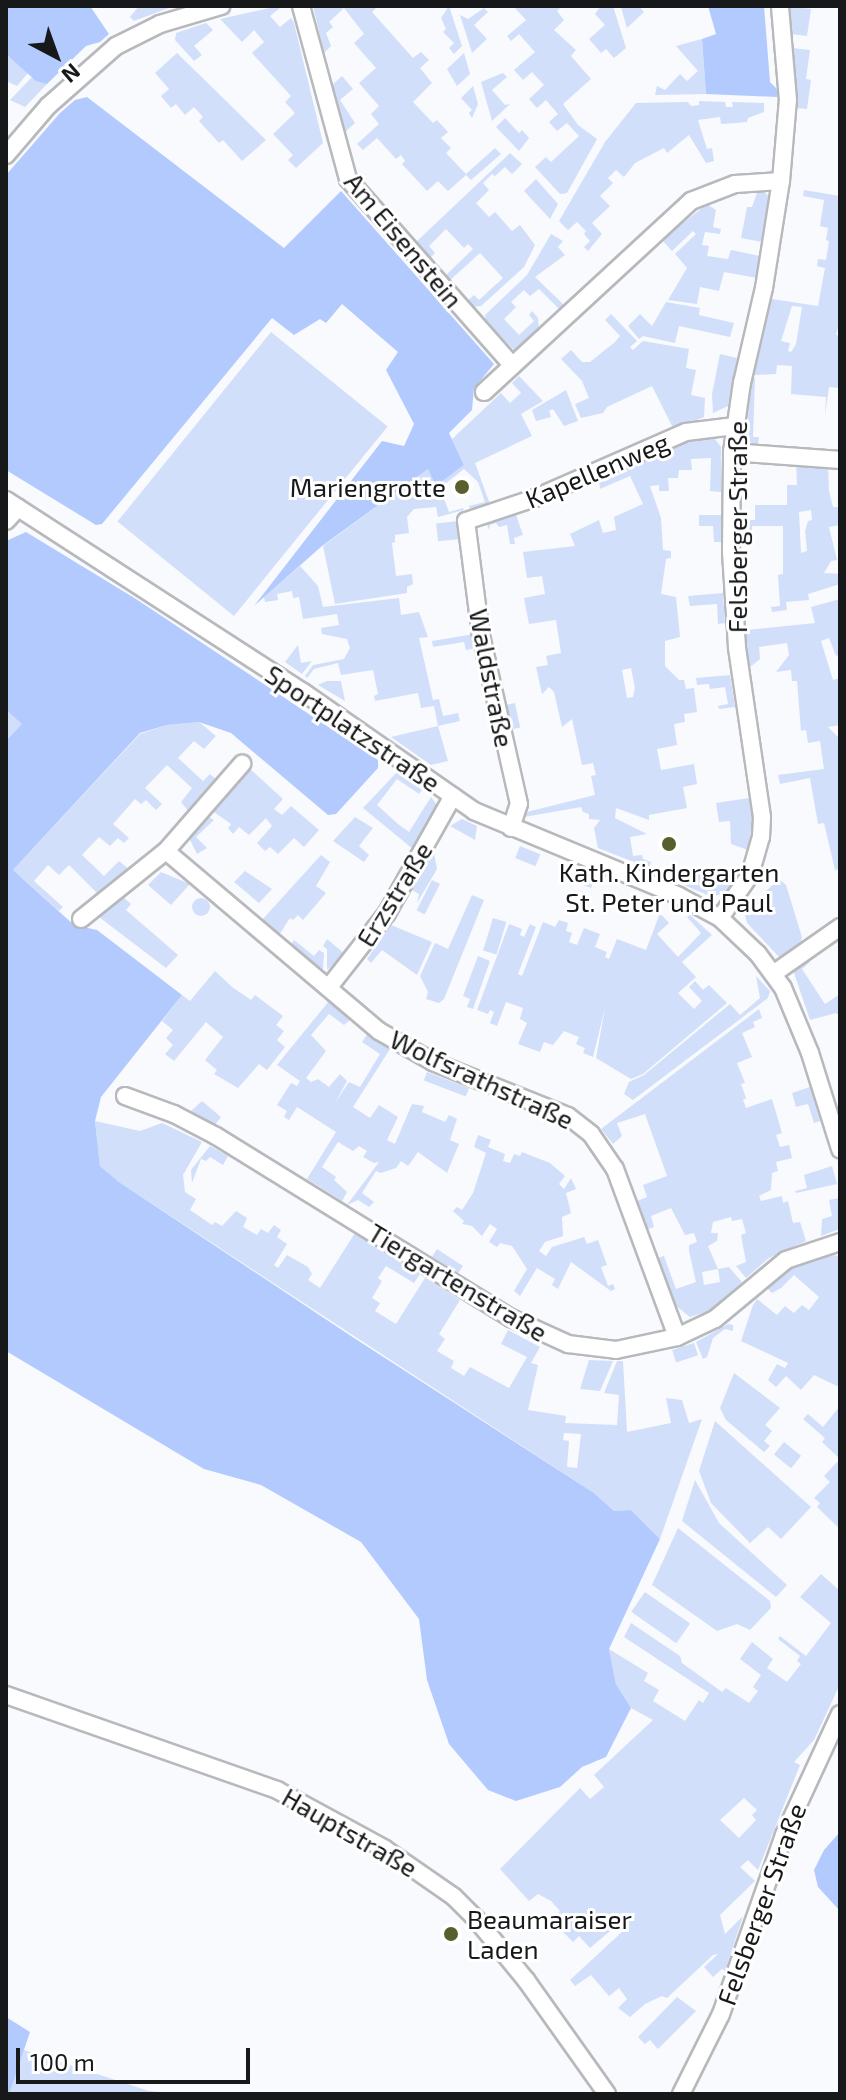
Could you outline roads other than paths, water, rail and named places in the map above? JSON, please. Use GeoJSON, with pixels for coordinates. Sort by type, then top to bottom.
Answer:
{"type":"FeatureCollection","features":[{"type":"Feature","properties":{"kind":"street"},"geometry":{"type":"LineString","coordinates":[[6,155],[48,106],[116,46],[160,24],[221,6]]}},
{"type":"Feature","properties":{"kind":"street","name":"Am Eisenstein"},"geometry":{"type":"LineString","coordinates":[[301,6],[348,179],[513,366]]}},
{"type":"Feature","properties":{"kind":"street","name":"Felsberger Straße"},"geometry":{"type":"LineString","coordinates":[[720,918],[750,875],[757,858],[762,817],[737,647],[731,552],[732,452],[781,181],[788,100],[780,6]]}},
{"type":"Feature","properties":{"kind":"street"},"geometry":{"type":"LineString","coordinates":[[484,392],[691,201],[735,184],[781,181]]}},
{"type":"Feature","properties":{"kind":"street","name":"Kapellenweg"},"geometry":{"type":"LineString","coordinates":[[466,526],[470,518],[535,498],[686,432],[704,427],[735,426]]}},
{"type":"Feature","properties":{"kind":"street"},"geometry":{"type":"LineString","coordinates":[[732,452],[840,460]]}},
{"type":"Feature","properties":{"kind":"street"},"geometry":{"type":"LineString","coordinates":[[6,521],[12,504]]}},
{"type":"Feature","properties":{"kind":"street","name":"Sportplatzstraße"},"geometry":{"type":"LineString","coordinates":[[12,504],[303,692],[453,796],[511,828],[679,896],[720,918]]}},
{"type":"Feature","properties":{"kind":"street","name":"Waldstraße"},"geometry":{"type":"LineString","coordinates":[[466,526],[481,636],[518,794],[518,813],[511,828]]}},
{"type":"Feature","properties":{"kind":"street"},"geometry":{"type":"LineString","coordinates":[[81,919],[166,851],[242,764]]}},
{"type":"Feature","properties":{"kind":"street","name":"Erzstraße"},"geometry":{"type":"LineString","coordinates":[[329,987],[387,913],[453,796]]}},
{"type":"Feature","properties":{"kind":"street","name":"Wolfsrathstraße"},"geometry":{"type":"LineString","coordinates":[[166,851],[379,1031],[404,1047],[568,1116],[591,1134],[615,1169],[677,1337]]}},
{"type":"Feature","properties":{"kind":"street"},"geometry":{"type":"LineString","coordinates":[[720,918],[737,932],[773,974],[795,1013],[840,1149]]}},
{"type":"Feature","properties":{"kind":"street"},"geometry":{"type":"LineString","coordinates":[[773,974],[840,927]]}},
{"type":"Feature","properties":{"kind":"street","name":"Tiergartenstraße"},"geometry":{"type":"LineString","coordinates":[[125,1096],[174,1114],[254,1158],[450,1281],[553,1340],[588,1349],[616,1350],[677,1337],[715,1319],[790,1257],[840,1242]]}},
{"type":"Feature","properties":{"kind":"street","name":"Hauptstraße"},"geometry":{"type":"LineString","coordinates":[[6,1695],[265,1785],[318,1809],[385,1849],[454,1897],[476,1919],[526,1980],[607,2094]]}},
{"type":"Feature","properties":{"kind":"street","name":"Felsberger Straße"},"geometry":{"type":"LineString","coordinates":[[681,2094],[721,2014],[784,1835],[840,1714]]}},
{"type":"Feature","properties":{"kind":"place","name":"Mariengrotte"},"geometry":{"type":"Point","coordinates":[462,487]}},
{"type":"Feature","properties":{"kind":"place","name":"Kath. Kindergarten St. Peter und Paul"},"geometry":{"type":"Point","coordinates":[669,844]}},
{"type":"Feature","properties":{"kind":"place","name":"Beaumaraiser Laden"},"geometry":{"type":"Point","coordinates":[451,1934]}}]}
